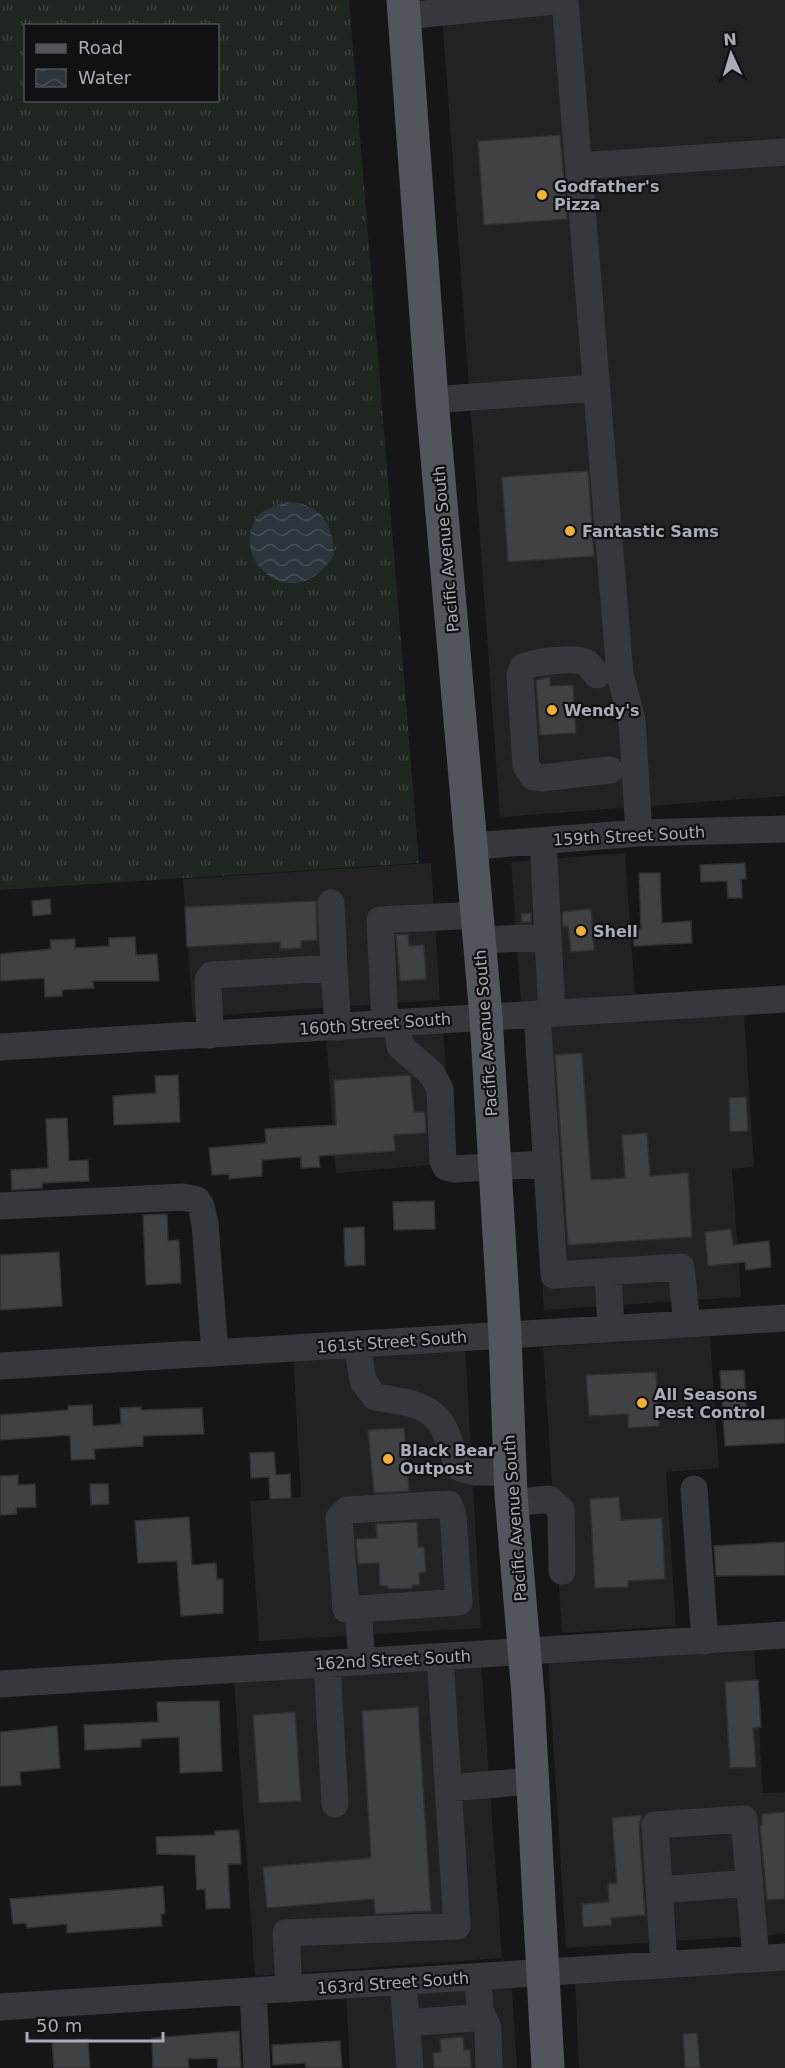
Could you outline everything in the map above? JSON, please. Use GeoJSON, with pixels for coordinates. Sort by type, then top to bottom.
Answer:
{"type":"FeatureCollection","features":[{"type":"Feature","properties":{"kind":"main road","name":"Pacific Avenue South"},"geometry":{"type":"LineString","coordinates":[[404,8],[432,400],[473,846],[486,1017],[548,2068]]}},
{"type":"Feature","properties":{"kind":"street"},"geometry":{"type":"LineString","coordinates":[[404,8],[565,0],[620,675],[632,720],[639,833]]}},
{"type":"Feature","properties":{"kind":"street"},"geometry":{"type":"LineString","coordinates":[[579,166],[785,152]]}},
{"type":"Feature","properties":{"kind":"street"},"geometry":{"type":"LineString","coordinates":[[432,400],[595,388]]}},
{"type":"Feature","properties":{"kind":"street"},"geometry":{"type":"LineString","coordinates":[[597,675],[586,662],[577,660],[531,663],[528,656],[520,675],[526,766],[530,773],[541,778],[610,770]]}},
{"type":"Feature","properties":{"kind":"street","name":"159th Street South"},"geometry":{"type":"LineString","coordinates":[[473,846],[639,833],[785,828]]}},
{"type":"Feature","properties":{"kind":"street"},"geometry":{"type":"LineString","coordinates":[[543,841],[548,937],[544,1013],[546,1164],[554,1275],[681,1267],[687,1324]]}},
{"type":"Feature","properties":{"kind":"street"},"geometry":{"type":"LineString","coordinates":[[331,903],[338,1027]]}},
{"type":"Feature","properties":{"kind":"street"},"geometry":{"type":"LineString","coordinates":[[546,1164],[454,1169],[446,1167],[443,1161],[440,1089],[432,1074],[400,1046],[391,1023],[380,920],[479,928],[548,937]]}},
{"type":"Feature","properties":{"kind":"street"},"geometry":{"type":"LineString","coordinates":[[210,1035],[207,980],[212,975],[334,968]]}},
{"type":"Feature","properties":{"kind":"street","name":"160th Street South"},"geometry":{"type":"LineString","coordinates":[[0,1047],[785,999]]}},
{"type":"Feature","properties":{"kind":"street"},"geometry":{"type":"LineString","coordinates":[[0,1206],[183,1197],[197,1200],[201,1206],[205,1224],[214,1353]]}},
{"type":"Feature","properties":{"kind":"street"},"geometry":{"type":"LineString","coordinates":[[608,1272],[611,1328]]}},
{"type":"Feature","properties":{"kind":"street","name":"161st Street South"},"geometry":{"type":"LineString","coordinates":[[0,1366],[785,1318]]}},
{"type":"Feature","properties":{"kind":"street"},"geometry":{"type":"LineString","coordinates":[[357,1344],[363,1381],[375,1397],[404,1401],[435,1413],[445,1430],[451,1454],[460,1468],[549,1499],[561,1510],[562,1571]]}},
{"type":"Feature","properties":{"kind":"street"},"geometry":{"type":"LineString","coordinates":[[694,1489],[705,1641]]}},
{"type":"Feature","properties":{"kind":"street"},"geometry":{"type":"LineString","coordinates":[[449,1504],[453,1515],[459,1602],[358,1609],[346,1609],[339,1518],[347,1510],[449,1504]]}},
{"type":"Feature","properties":{"kind":"street"},"geometry":{"type":"LineString","coordinates":[[358,1609],[362,1662]]}},
{"type":"Feature","properties":{"kind":"street","name":"162nd Street South"},"geometry":{"type":"LineString","coordinates":[[0,1684],[785,1635]]}},
{"type":"Feature","properties":{"kind":"street"},"geometry":{"type":"LineString","coordinates":[[290,1989],[286,1932],[457,1926],[440,1658]]}},
{"type":"Feature","properties":{"kind":"street"},"geometry":{"type":"LineString","coordinates":[[327,1664],[335,1804]]}},
{"type":"Feature","properties":{"kind":"street"},"geometry":{"type":"LineString","coordinates":[[448,1788],[532,1781]]}},
{"type":"Feature","properties":{"kind":"street"},"geometry":{"type":"LineString","coordinates":[[664,1965],[655,1825],[744,1819],[756,1959]]}},
{"type":"Feature","properties":{"kind":"street"},"geometry":{"type":"LineString","coordinates":[[659,1890],[750,1883]]}},
{"type":"Feature","properties":{"kind":"street","name":"163rd Street South"},"geometry":{"type":"LineString","coordinates":[[0,2007],[785,1957]]}},
{"type":"Feature","properties":{"kind":"street"},"geometry":{"type":"LineString","coordinates":[[478,1977],[480,2010],[488,2028],[489,2068]]}},
{"type":"Feature","properties":{"kind":"street"},"geometry":{"type":"LineString","coordinates":[[403,1982],[410,2068]]}},
{"type":"Feature","properties":{"kind":"street"},"geometry":{"type":"LineString","coordinates":[[253,1991],[257,2068]]}},
{"type":"Feature","properties":{"kind":"street"},"geometry":{"type":"LineString","coordinates":[[406,2023],[472,2018],[480,2010]]}},
{"type":"Feature","properties":{"kind":"shaded area"},"geometry":{"type":"Polygon","coordinates":[[[441,0],[785,0],[785,796],[500,817],[441,0]]]}},
{"type":"Feature","properties":{"kind":"shaded area"},"geometry":{"type":"Polygon","coordinates":[[[625,853],[635,994],[521,1003],[511,862],[625,853]]]}},
{"type":"Feature","properties":{"kind":"shaded area"},"geometry":{"type":"Polygon","coordinates":[[[431,863],[440,1000],[193,1017],[183,879],[431,863]]]}},
{"type":"Feature","properties":{"kind":"shaded area"},"geometry":{"type":"Polygon","coordinates":[[[744,1012],[754,1167],[732,1169],[741,1297],[544,1310],[525,1026],[744,1012]]]}},
{"type":"Feature","properties":{"kind":"shaded area"},"geometry":{"type":"Polygon","coordinates":[[[443,1028],[453,1163],[336,1173],[326,1037],[443,1028]]]}},
{"type":"Feature","properties":{"kind":"shaded area"},"geometry":{"type":"Polygon","coordinates":[[[710,1336],[719,1468],[666,1472],[676,1626],[562,1633],[543,1347],[710,1336]]]}},
{"type":"Feature","properties":{"kind":"shaded area"},"geometry":{"type":"Polygon","coordinates":[[[465,1344],[481,1628],[259,1641],[250,1501],[301,1497],[293,1355],[465,1344]]]}},
{"type":"Feature","properties":{"kind":"shaded area"},"geometry":{"type":"Polygon","coordinates":[[[754,1647],[763,1793],[785,1792],[785,1934],[566,1948],[548,1660],[754,1647]]]}},
{"type":"Feature","properties":{"kind":"shaded area"},"geometry":{"type":"Polygon","coordinates":[[[481,1664],[502,1958],[255,1976],[234,1681],[481,1664]]]}},
{"type":"Feature","properties":{"kind":"shaded area"},"geometry":{"type":"Polygon","coordinates":[[[785,1969],[785,2068],[579,2068],[575,1980],[785,1969]]]}},
{"type":"Feature","properties":{"kind":"shaded area"},"geometry":{"type":"Polygon","coordinates":[[[512,1987],[517,2068],[350,2068],[346,1996],[512,1987]]]}},
{"type":"Feature","properties":{"kind":"green space"},"geometry":{"type":"Polygon","coordinates":[[[0,0],[349,0],[419,863],[0,890],[0,0]]]}},
{"type":"Feature","properties":{"kind":"water"},"geometry":{"type":"Polygon","coordinates":[[[286,502],[308,506],[323,517],[328,524],[333,544],[334,555],[316,575],[298,583],[280,581],[265,573],[255,559],[250,543],[252,526],[264,511],[286,502]]]}},
{"type":"Feature","properties":{"kind":"building"},"geometry":{"type":"Polygon","coordinates":[[[560,135],[567,219],[484,225],[478,141],[560,135]]]}},
{"type":"Feature","properties":{"kind":"building"},"geometry":{"type":"Polygon","coordinates":[[[588,471],[594,556],[508,562],[502,477],[588,471]]]}},
{"type":"Feature","properties":{"kind":"building","name":"Wendy's"},"geometry":{"type":"Polygon","coordinates":[[[550,677],[550,686],[573,685],[576,733],[540,735],[536,680],[550,677]]]}},
{"type":"Feature","properties":{"kind":"building"},"geometry":{"type":"Polygon","coordinates":[[[745,863],[746,879],[741,879],[742,898],[728,898],[727,881],[701,882],[700,865],[745,863]]]}},
{"type":"Feature","properties":{"kind":"building"},"geometry":{"type":"Polygon","coordinates":[[[639,873],[660,873],[662,923],[691,921],[692,943],[634,946],[633,929],[641,929],[639,873]]]}},
{"type":"Feature","properties":{"kind":"building"},"geometry":{"type":"Polygon","coordinates":[[[50,899],[51,914],[33,916],[32,901],[50,899]]]}},
{"type":"Feature","properties":{"kind":"building"},"geometry":{"type":"Polygon","coordinates":[[[316,901],[317,940],[301,941],[301,948],[280,949],[280,942],[187,947],[185,907],[316,901]]]}},
{"type":"Feature","properties":{"kind":"building","name":"Shell"},"geometry":{"type":"Polygon","coordinates":[[[591,909],[594,950],[571,952],[568,926],[563,927],[562,912],[591,909]]]}},
{"type":"Feature","properties":{"kind":"building"},"geometry":{"type":"Polygon","coordinates":[[[531,913],[531,922],[522,922],[521,914],[531,913]]]}},
{"type":"Feature","properties":{"kind":"building"},"geometry":{"type":"Polygon","coordinates":[[[408,934],[409,946],[424,945],[426,979],[400,981],[396,935],[408,934]]]}},
{"type":"Feature","properties":{"kind":"building"},"geometry":{"type":"Polygon","coordinates":[[[135,937],[136,955],[157,954],[159,981],[93,981],[94,988],[62,990],[62,996],[45,997],[44,978],[0,981],[0,954],[51,949],[50,940],[75,939],[75,948],[109,946],[109,938],[135,937]]]}},
{"type":"Feature","properties":{"kind":"building"},"geometry":{"type":"Polygon","coordinates":[[[582,1053],[591,1180],[625,1178],[622,1135],[647,1133],[650,1176],[688,1173],[692,1237],[568,1245],[555,1055],[582,1053]]]}},
{"type":"Feature","properties":{"kind":"building"},"geometry":{"type":"Polygon","coordinates":[[[178,1075],[180,1122],[114,1125],[113,1096],[156,1093],[155,1076],[178,1075]]]}},
{"type":"Feature","properties":{"kind":"building"},"geometry":{"type":"Polygon","coordinates":[[[410,1075],[414,1112],[425,1112],[426,1133],[394,1135],[395,1151],[319,1156],[320,1167],[301,1168],[301,1157],[262,1160],[262,1176],[229,1179],[229,1174],[212,1175],[209,1148],[266,1143],[265,1129],[336,1125],[334,1080],[410,1075]]]}},
{"type":"Feature","properties":{"kind":"building"},"geometry":{"type":"Polygon","coordinates":[[[746,1097],[748,1131],[730,1132],[729,1098],[746,1097]]]}},
{"type":"Feature","properties":{"kind":"building"},"geometry":{"type":"Polygon","coordinates":[[[67,1118],[69,1161],[88,1160],[89,1181],[42,1183],[42,1188],[12,1190],[11,1170],[48,1168],[46,1119],[67,1118]]]}},
{"type":"Feature","properties":{"kind":"building"},"geometry":{"type":"Polygon","coordinates":[[[434,1201],[435,1229],[394,1230],[393,1202],[434,1201]]]}},
{"type":"Feature","properties":{"kind":"building"},"geometry":{"type":"Polygon","coordinates":[[[167,1214],[168,1241],[179,1240],[181,1283],[146,1285],[143,1215],[167,1214]]]}},
{"type":"Feature","properties":{"kind":"building"},"geometry":{"type":"Polygon","coordinates":[[[364,1227],[365,1265],[345,1266],[344,1228],[364,1227]]]}},
{"type":"Feature","properties":{"kind":"building"},"geometry":{"type":"Polygon","coordinates":[[[731,1229],[733,1245],[769,1241],[771,1267],[746,1270],[745,1262],[708,1266],[705,1232],[731,1229]]]}},
{"type":"Feature","properties":{"kind":"building"},"geometry":{"type":"Polygon","coordinates":[[[59,1252],[62,1306],[0,1310],[0,1255],[59,1252]]]}},
{"type":"Feature","properties":{"kind":"building"},"geometry":{"type":"Polygon","coordinates":[[[744,1370],[747,1421],[785,1419],[785,1443],[725,1446],[720,1371],[744,1370]]]}},
{"type":"Feature","properties":{"kind":"building"},"geometry":{"type":"Polygon","coordinates":[[[656,1372],[659,1426],[628,1428],[628,1414],[589,1416],[586,1375],[656,1372]]]}},
{"type":"Feature","properties":{"kind":"building"},"geometry":{"type":"Polygon","coordinates":[[[92,1405],[93,1426],[121,1424],[120,1408],[141,1407],[141,1410],[202,1408],[204,1434],[143,1436],[143,1446],[94,1449],[95,1459],[71,1460],[70,1435],[0,1440],[0,1415],[68,1410],[68,1406],[92,1405]]]}},
{"type":"Feature","properties":{"kind":"building","name":"Black Bear Outpost"},"geometry":{"type":"Polygon","coordinates":[[[404,1428],[409,1491],[374,1493],[368,1430],[404,1428]]]}},
{"type":"Feature","properties":{"kind":"building"},"geometry":{"type":"Polygon","coordinates":[[[274,1452],[276,1475],[290,1474],[291,1498],[270,1499],[269,1477],[251,1478],[250,1453],[274,1452]]]}},
{"type":"Feature","properties":{"kind":"building"},"geometry":{"type":"Polygon","coordinates":[[[18,1475],[18,1485],[35,1484],[36,1507],[16,1508],[17,1514],[0,1515],[0,1476],[18,1475]]]}},
{"type":"Feature","properties":{"kind":"building"},"geometry":{"type":"Polygon","coordinates":[[[90,1484],[108,1484],[109,1504],[91,1505],[90,1484]]]}},
{"type":"Feature","properties":{"kind":"building"},"geometry":{"type":"Polygon","coordinates":[[[619,1497],[621,1520],[662,1518],[665,1579],[628,1581],[628,1587],[595,1588],[590,1499],[619,1497]]]}},
{"type":"Feature","properties":{"kind":"building"},"geometry":{"type":"Polygon","coordinates":[[[189,1517],[192,1565],[216,1563],[217,1579],[223,1579],[223,1613],[181,1616],[177,1561],[138,1563],[135,1521],[189,1517]]]}},
{"type":"Feature","properties":{"kind":"building"},"geometry":{"type":"Polygon","coordinates":[[[417,1522],[418,1547],[424,1547],[426,1572],[419,1573],[420,1585],[412,1585],[412,1588],[388,1589],[388,1586],[380,1586],[379,1563],[358,1564],[356,1539],[377,1538],[376,1524],[417,1522]]]}},
{"type":"Feature","properties":{"kind":"building"},"geometry":{"type":"Polygon","coordinates":[[[785,1542],[785,1575],[716,1576],[714,1546],[785,1542]]]}},
{"type":"Feature","properties":{"kind":"building"},"geometry":{"type":"Polygon","coordinates":[[[758,1680],[761,1727],[753,1728],[756,1767],[730,1768],[725,1682],[758,1680]]]}},
{"type":"Feature","properties":{"kind":"building"},"geometry":{"type":"Polygon","coordinates":[[[219,1701],[222,1771],[180,1773],[179,1737],[141,1739],[141,1747],[85,1750],[84,1725],[158,1722],[157,1702],[219,1701]]]}},
{"type":"Feature","properties":{"kind":"building"},"geometry":{"type":"Polygon","coordinates":[[[418,1707],[431,1911],[375,1914],[374,1899],[267,1908],[263,1867],[371,1858],[362,1711],[418,1707]]]}},
{"type":"Feature","properties":{"kind":"building"},"geometry":{"type":"Polygon","coordinates":[[[295,1712],[301,1801],[259,1803],[253,1715],[295,1712]]]}},
{"type":"Feature","properties":{"kind":"building"},"geometry":{"type":"Polygon","coordinates":[[[57,1726],[60,1768],[20,1772],[21,1785],[0,1786],[0,1732],[57,1726]]]}},
{"type":"Feature","properties":{"kind":"building"},"geometry":{"type":"Polygon","coordinates":[[[785,1812],[785,1899],[767,1900],[760,1825],[762,1825],[762,1814],[785,1812]]]}},
{"type":"Feature","properties":{"kind":"building"},"geometry":{"type":"Polygon","coordinates":[[[642,1815],[639,1826],[645,1915],[611,1918],[612,1925],[583,1927],[582,1904],[609,1902],[608,1884],[617,1883],[612,1818],[642,1815]]]}},
{"type":"Feature","properties":{"kind":"building"},"geometry":{"type":"Polygon","coordinates":[[[239,1830],[241,1864],[228,1864],[230,1908],[206,1909],[205,1889],[197,1890],[195,1855],[157,1854],[156,1837],[215,1835],[215,1831],[239,1830]]]}},
{"type":"Feature","properties":{"kind":"building"},"geometry":{"type":"Polygon","coordinates":[[[163,1886],[165,1914],[161,1914],[162,1926],[67,1933],[67,1924],[27,1928],[26,1923],[13,1924],[10,1899],[163,1886]]]}},
{"type":"Feature","properties":{"kind":"building"},"geometry":{"type":"Polygon","coordinates":[[[239,2031],[241,2068],[218,2068],[217,2058],[188,2059],[189,2068],[153,2068],[152,2038],[239,2031]]]}},
{"type":"Feature","properties":{"kind":"building"},"geometry":{"type":"Polygon","coordinates":[[[697,2033],[700,2068],[685,2068],[683,2034],[697,2033]]]}},
{"type":"Feature","properties":{"kind":"building"},"geometry":{"type":"Polygon","coordinates":[[[463,2037],[464,2050],[470,2050],[471,2068],[434,2068],[433,2053],[441,2052],[440,2039],[463,2037]]]}},
{"type":"Feature","properties":{"kind":"building"},"geometry":{"type":"Polygon","coordinates":[[[88,2039],[90,2068],[54,2068],[52,2042],[88,2039]]]}},
{"type":"Feature","properties":{"kind":"building"},"geometry":{"type":"Polygon","coordinates":[[[340,2041],[342,2068],[306,2068],[305,2063],[273,2065],[272,2045],[340,2041]]]}},
{"type":"Feature","properties":{"kind":"place","name":"Godfather's Pizza"},"geometry":{"type":"Point","coordinates":[542,195]}},
{"type":"Feature","properties":{"kind":"place","name":"Fantastic Sams"},"geometry":{"type":"Point","coordinates":[570,531]}},
{"type":"Feature","properties":{"kind":"place","name":"Wendy's"},"geometry":{"type":"Point","coordinates":[552,710]}},
{"type":"Feature","properties":{"kind":"place","name":"Shell"},"geometry":{"type":"Point","coordinates":[581,931]}},
{"type":"Feature","properties":{"kind":"place","name":"All Seasons Pest Control"},"geometry":{"type":"Point","coordinates":[642,1403]}},
{"type":"Feature","properties":{"kind":"place","name":"Black Bear Outpost"},"geometry":{"type":"Point","coordinates":[388,1459]}}]}
